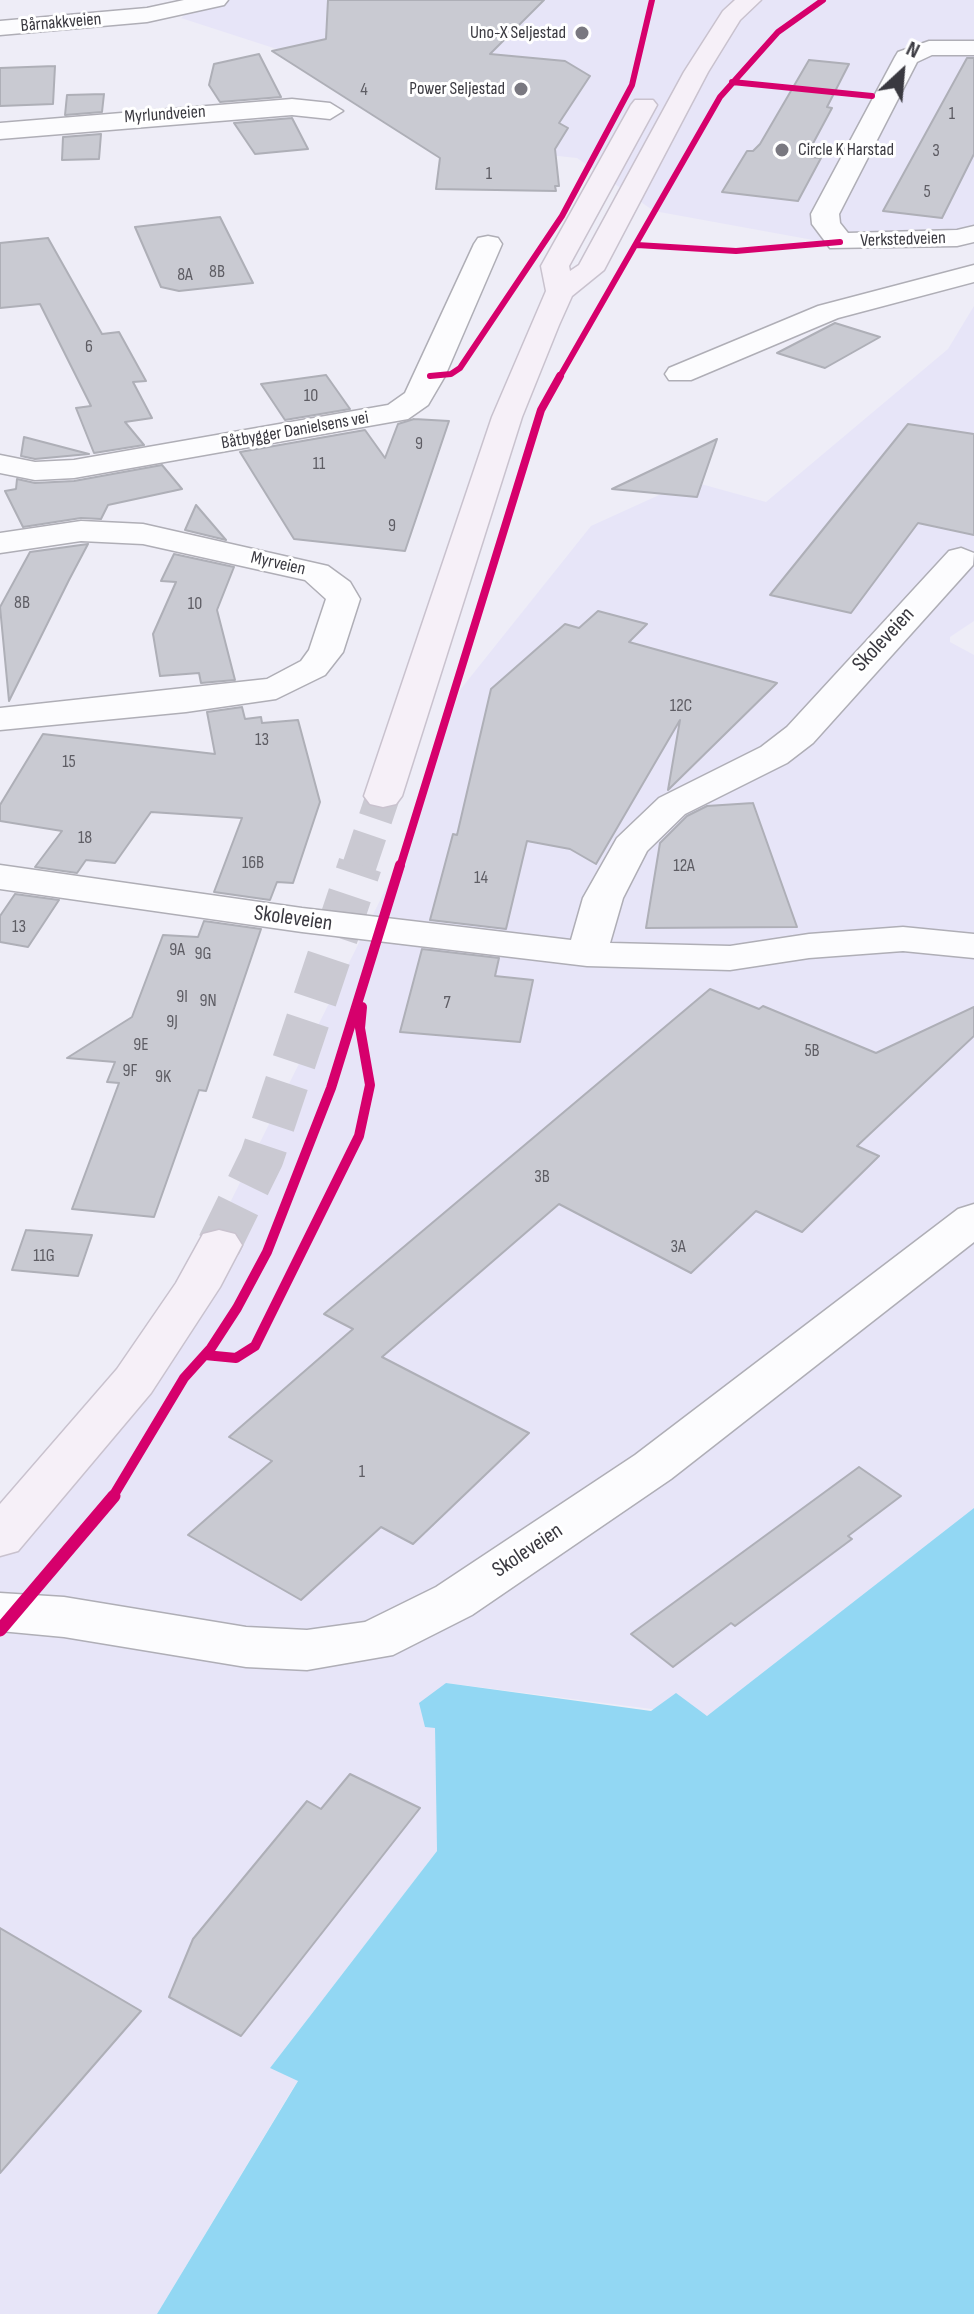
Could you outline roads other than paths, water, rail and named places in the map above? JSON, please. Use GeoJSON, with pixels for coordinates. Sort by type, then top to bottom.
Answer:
{"type":"FeatureCollection","features":[{"type":"Feature","properties":{"kind":"highway"},"geometry":{"type":"LineString","coordinates":[[383,796],[507,417],[560,291],[590,270],[696,72],[731,16],[749,0]]}},
{"type":"Feature","properties":{"kind":"highway"},"geometry":{"type":"LineString","coordinates":[[560,291],[555,266],[660,76]]}},
{"type":"Feature","properties":{"kind":"highway"},"geometry":{"type":"LineString","coordinates":[[0,1538],[134,1381],[197,1287],[219,1245]]}},
{"type":"Feature","properties":{"kind":"street"},"geometry":{"type":"LineString","coordinates":[[84,21],[96,0]]}},
{"type":"Feature","properties":{"kind":"street","name":"Bårnakkveien"},"geometry":{"type":"LineString","coordinates":[[0,28],[174,11],[216,0]]}},
{"type":"Feature","properties":{"kind":"street","name":"Verkstedveien"},"geometry":{"type":"LineString","coordinates":[[968,239],[840,242],[826,224],[825,214],[907,57],[929,48],[974,48]]}},
{"type":"Feature","properties":{"kind":"street","name":"Myrlundveien"},"geometry":{"type":"LineString","coordinates":[[0,131],[292,107],[330,111]]}},
{"type":"Feature","properties":{"kind":"street","name":"Båtbygger Danielsens vei"},"geometry":{"type":"LineString","coordinates":[[0,464],[35,471],[74,469],[397,413],[417,399],[430,376],[488,244]]}},
{"type":"Feature","properties":{"kind":"street","name":"Verkstedveien"},"geometry":{"type":"LineString","coordinates":[[680,374],[828,312],[974,273]]}},
{"type":"Feature","properties":{"kind":"street","name":"Myrveien"},"geometry":{"type":"LineString","coordinates":[[0,543],[81,531],[143,534],[316,573],[338,589],[343,599],[326,652],[313,668],[276,688],[186,701],[0,719]]}},
{"type":"Feature","properties":{"kind":"street","name":"Skoleveien"},"geometry":{"type":"LineString","coordinates":[[587,954],[603,898],[631,846],[684,798],[774,755],[800,735],[961,558]]}},
{"type":"Feature","properties":{"kind":"street","name":"Skoleveien"},"geometry":{"type":"LineString","coordinates":[[0,877],[302,920],[587,954],[730,958],[809,946],[903,939],[974,946]]}},
{"type":"Feature","properties":{"kind":"street","name":"Skoleveien"},"geometry":{"type":"LineString","coordinates":[[0,1612],[64,1617],[246,1647],[307,1650],[374,1641],[454,1601],[653,1467],[974,1219]]}},
{"type":"Feature","properties":{"kind":"water"},"geometry":{"type":"Polygon","coordinates":[[[974,1508],[974,2314],[157,2314],[298,2081],[270,2068],[437,1851],[435,1728],[425,1727],[419,1703],[446,1683],[651,1711],[676,1693],[707,1716],[974,1508]]]}},
{"type":"Feature","properties":{"kind":"tunnel"},"geometry":{"type":"LineString","coordinates":[[359,867],[383,796]]}},
{"type":"Feature","properties":{"kind":"tunnel"},"geometry":{"type":"LineString","coordinates":[[219,1245],[262,1157],[360,865]]}},
{"type":"Feature","properties":{"kind":"place","name":"Uno-X Seljestad"},"geometry":{"type":"Point","coordinates":[582,33]}},
{"type":"Feature","properties":{"kind":"place","name":"Power Seljestad"},"geometry":{"type":"Point","coordinates":[521,89]}},
{"type":"Feature","properties":{"kind":"place","name":"Circle K Harstad"},"geometry":{"type":"Point","coordinates":[782,150]}}]}
